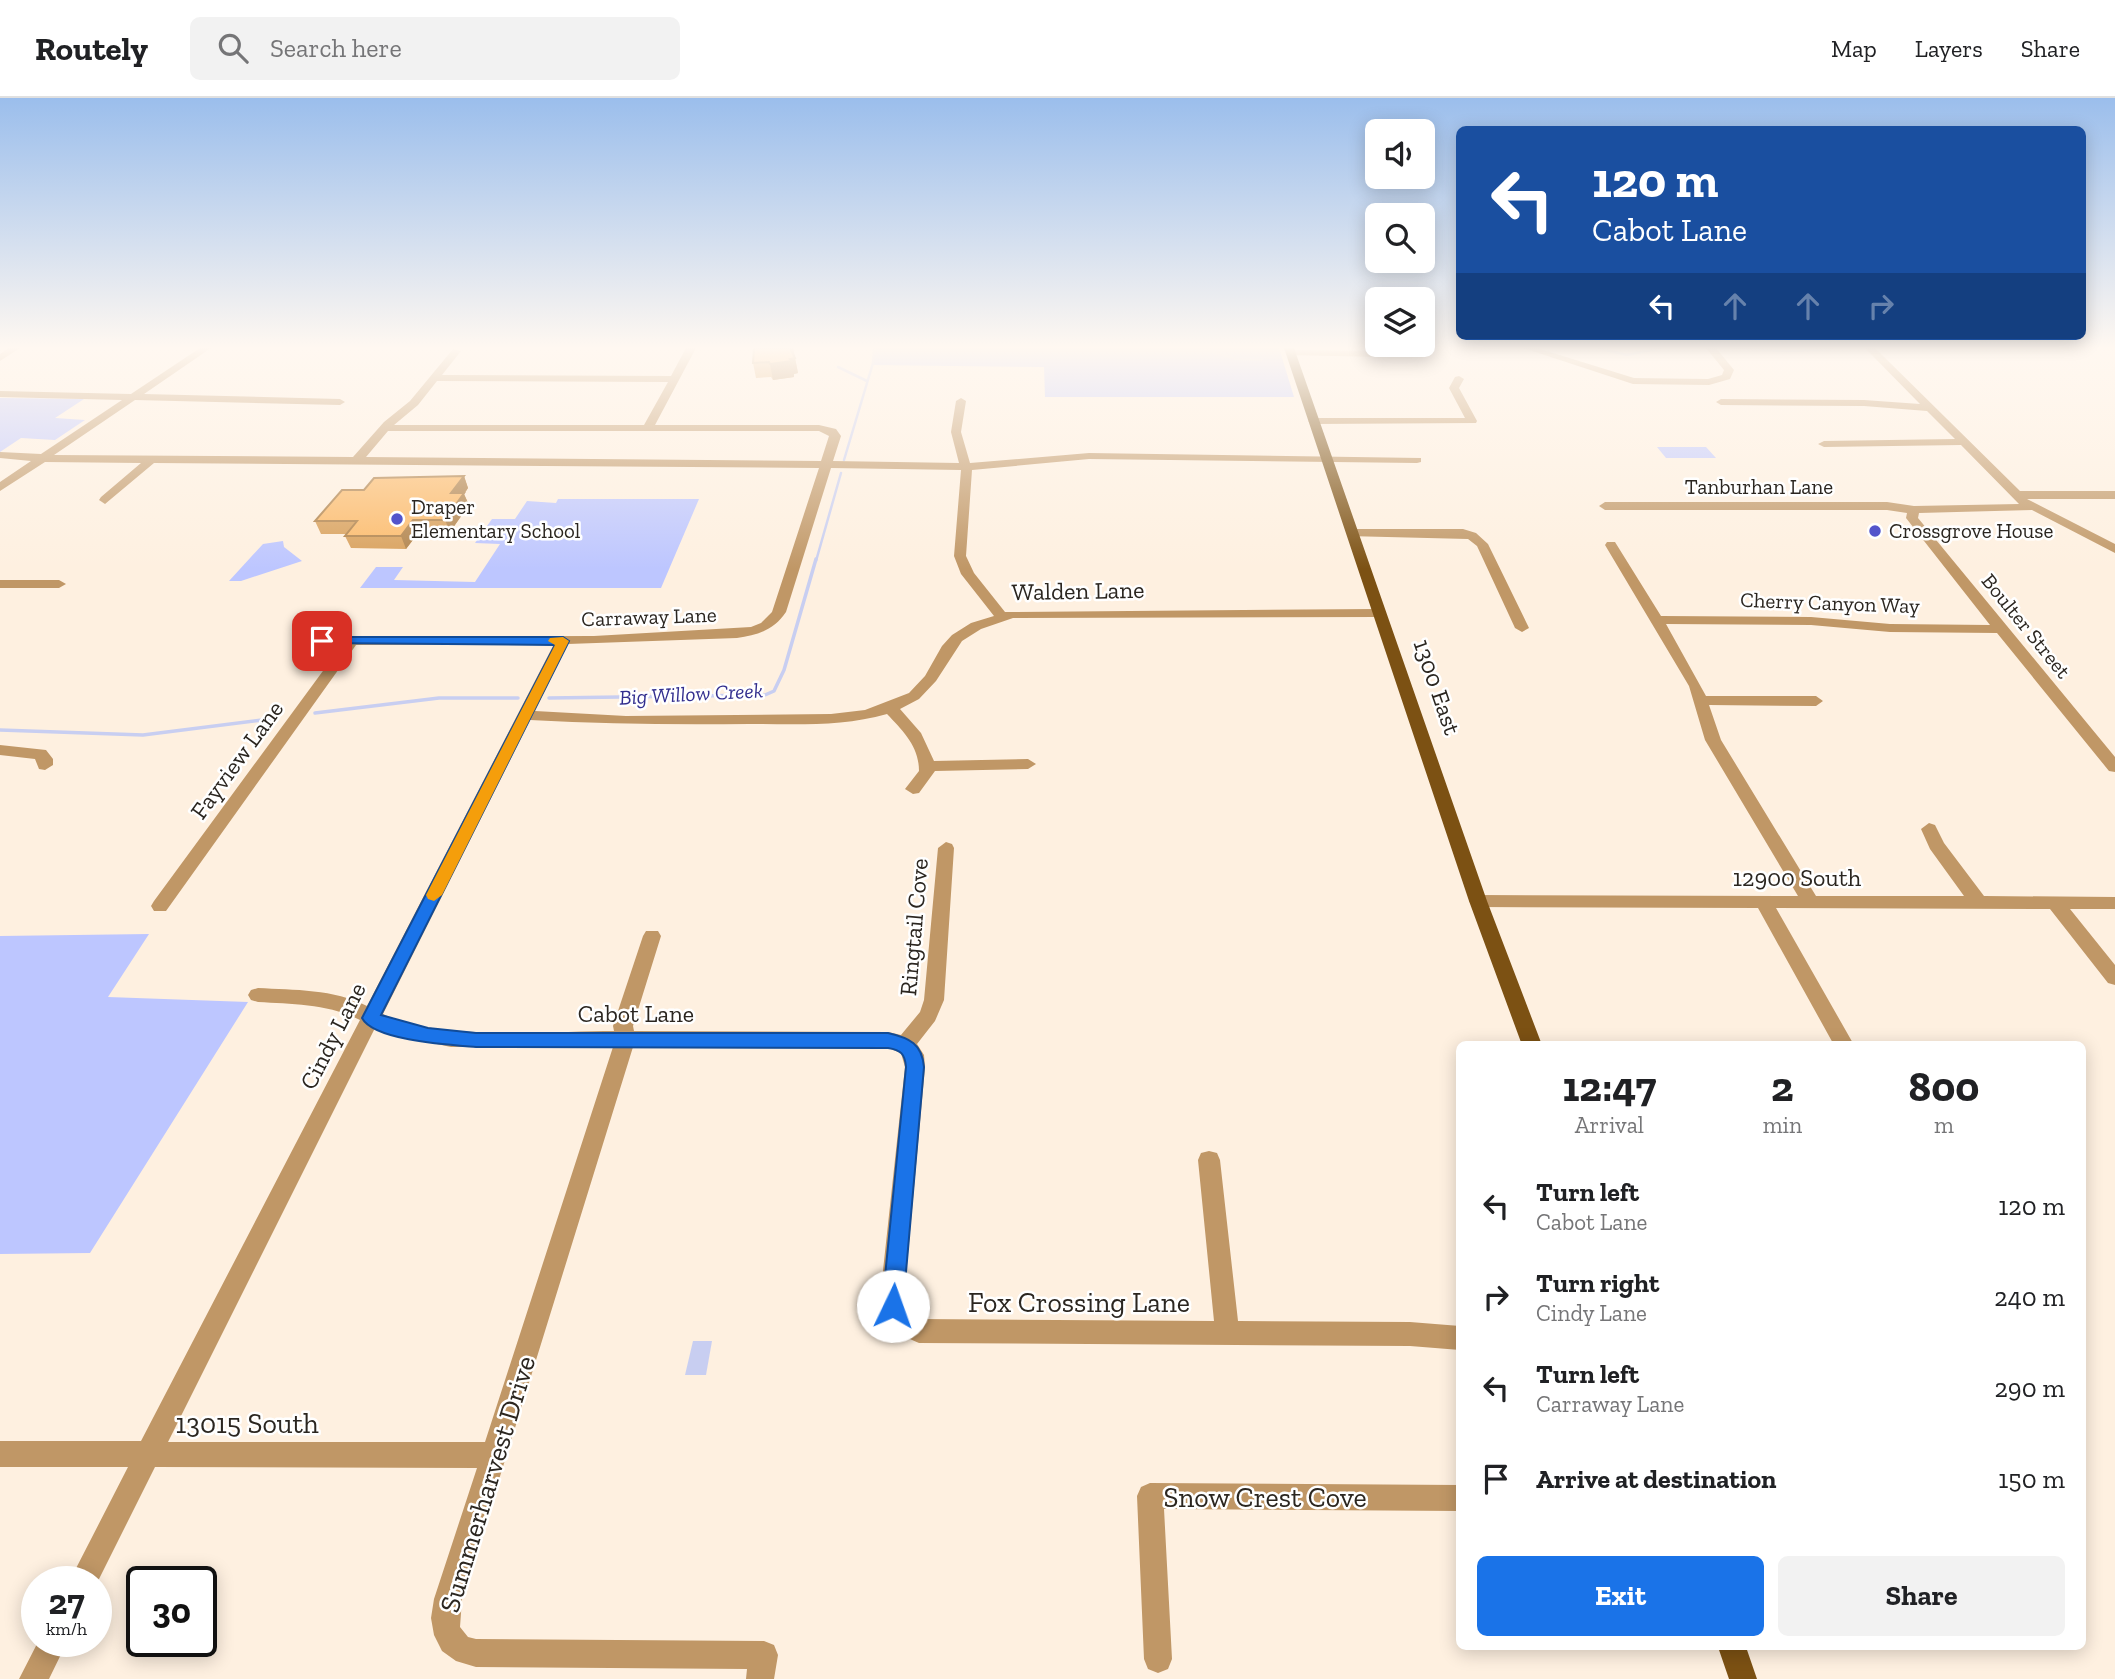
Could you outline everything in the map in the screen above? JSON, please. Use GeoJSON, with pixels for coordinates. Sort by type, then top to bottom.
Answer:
{"type":"FeatureCollection","features":[{"type":"Feature","properties":{"kind":"main road","name":"1300 East"},"geometry":{"type":"LineString","coordinates":[[1313,422],[1478,901],[1530,1041]]}},
{"type":"Feature","properties":{"kind":"main road"},"geometry":{"type":"LineString","coordinates":[[1733,1650],[1743,1679]]}},
{"type":"Feature","properties":{"kind":"street"},"geometry":{"type":"LineString","coordinates":[[0,487],[97,422]]}},
{"type":"Feature","properties":{"kind":"street"},"geometry":{"type":"LineString","coordinates":[[357,460],[392,422]]}},
{"type":"Feature","properties":{"kind":"street"},"geometry":{"type":"LineString","coordinates":[[385,428],[648,428],[651,422]]}},
{"type":"Feature","properties":{"kind":"street"},"geometry":{"type":"LineString","coordinates":[[958,422],[956,432],[967,467],[960,556],[968,573],[1001,616]]}},
{"type":"Feature","properties":{"kind":"street"},"geometry":{"type":"LineString","coordinates":[[1944,422],[2031,507],[2115,549]]}},
{"type":"Feature","properties":{"kind":"street","name":"Carraway Lane"},"geometry":{"type":"LineString","coordinates":[[322,641],[563,641],[737,634],[765,626],[779,611],[835,436],[832,431],[819,428],[648,428]]}},
{"type":"Feature","properties":{"kind":"street"},"geometry":{"type":"LineString","coordinates":[[1824,444],[1964,442]]}},
{"type":"Feature","properties":{"kind":"street"},"geometry":{"type":"LineString","coordinates":[[0,455],[44,458],[683,462],[824,467],[967,467],[1089,456],[1417,460]]}},
{"type":"Feature","properties":{"kind":"street"},"geometry":{"type":"LineString","coordinates":[[105,500],[152,459]]}},
{"type":"Feature","properties":{"kind":"street"},"geometry":{"type":"LineString","coordinates":[[2017,495],[2115,495]]}},
{"type":"Feature","properties":{"kind":"street","name":"Tanburhan Lane"},"geometry":{"type":"LineString","coordinates":[[1605,506],[1887,506],[1914,510],[2031,507]]}},
{"type":"Feature","properties":{"kind":"street","name":"Boulter Street"},"geometry":{"type":"LineString","coordinates":[[1914,510],[1911,513],[1917,526],[2115,768]]}},
{"type":"Feature","properties":{"kind":"street"},"geometry":{"type":"LineString","coordinates":[[1351,533],[1458,533],[1472,536],[1482,544],[1522,628]]}},
{"type":"Feature","properties":{"kind":"street"},"geometry":{"type":"LineString","coordinates":[[1611,545],[1687,669],[1702,700],[1703,714],[1713,740],[1811,902]]}},
{"type":"Feature","properties":{"kind":"street"},"geometry":{"type":"LineString","coordinates":[[0,584],[59,584]]}},
{"type":"Feature","properties":{"kind":"street","name":"Walden Lane"},"geometry":{"type":"LineString","coordinates":[[526,715],[626,721],[831,719],[866,715],[890,708],[925,686],[949,646],[976,626],[1001,616],[1034,612],[1378,613]]}},
{"type":"Feature","properties":{"kind":"street","name":"Cherry Canyon Way"},"geometry":{"type":"LineString","coordinates":[[1657,620],[1811,621],[1890,628],[2002,629]]}},
{"type":"Feature","properties":{"kind":"street","name":"Fayview Lane"},"geometry":{"type":"LineString","coordinates":[[160,906],[352,641]]}},
{"type":"Feature","properties":{"kind":"street","name":"Cindy Lane"},"geometry":{"type":"LineString","coordinates":[[91,1566],[563,641]]}},
{"type":"Feature","properties":{"kind":"street"},"geometry":{"type":"LineString","coordinates":[[1702,700],[1816,701]]}},
{"type":"Feature","properties":{"kind":"street"},"geometry":{"type":"LineString","coordinates":[[890,708],[919,741],[928,766],[924,777],[913,789]]}},
{"type":"Feature","properties":{"kind":"street"},"geometry":{"type":"LineString","coordinates":[[0,750],[40,754],[45,759],[45,765]]}},
{"type":"Feature","properties":{"kind":"street"},"geometry":{"type":"LineString","coordinates":[[928,766],[1028,764]]}},
{"type":"Feature","properties":{"kind":"street"},"geometry":{"type":"LineString","coordinates":[[1929,829],[1936,845],[1979,903]]}},
{"type":"Feature","properties":{"kind":"street","name":"Ringtail Cove"},"geometry":{"type":"LineString","coordinates":[[905,1044],[928,1016],[934,1000],[946,848]]}},
{"type":"Feature","properties":{"kind":"street","name":"12900 South"},"geometry":{"type":"LineString","coordinates":[[1478,901],[2115,904]]}},
{"type":"Feature","properties":{"kind":"street"},"geometry":{"type":"LineString","coordinates":[[1763,902],[1842,1041]]}},
{"type":"Feature","properties":{"kind":"street"},"geometry":{"type":"LineString","coordinates":[[2056,904],[2115,978]]}},
{"type":"Feature","properties":{"kind":"street","name":"Summerharvest Drive"},"geometry":{"type":"LineString","coordinates":[[652,936],[623,1026],[625,1040],[445,1610],[445,1630],[456,1647],[476,1653],[764,1655],[760,1679]]}},
{"type":"Feature","properties":{"kind":"street","name":"Cabot Lane"},"geometry":{"type":"LineString","coordinates":[[258,995],[310,998],[352,1007],[388,1026],[451,1039],[888,1040],[905,1044]]}},
{"type":"Feature","properties":{"kind":"street","name":"Fox Crossing Lane"},"geometry":{"type":"LineString","coordinates":[[905,1044],[912,1051],[915,1061],[892,1298],[900,1320],[912,1329],[1429,1335],[1456,1338]]}},
{"type":"Feature","properties":{"kind":"street"},"geometry":{"type":"LineString","coordinates":[[1209,1160],[1227,1333]]}},
{"type":"Feature","properties":{"kind":"street","name":"13015 South"},"geometry":{"type":"LineString","coordinates":[[0,1454],[494,1455]]}},
{"type":"Feature","properties":{"kind":"street","name":"Snow Crest Cove"},"geometry":{"type":"LineString","coordinates":[[1158,1659],[1150,1496],[1456,1498]]}},
{"type":"Feature","properties":{"kind":"street"},"geometry":{"type":"LineString","coordinates":[[33,1679],[44,1657]]}},
{"type":"Feature","properties":{"kind":"shaded area"},"geometry":{"type":"Polygon","coordinates":[[[0,422],[82,422],[55,440],[21,438],[0,452],[0,422]]]}},
{"type":"Feature","properties":{"kind":"shaded area"},"geometry":{"type":"Polygon","coordinates":[[[1657,447],[1706,447],[1716,458],[1666,458],[1657,447]]]}},
{"type":"Feature","properties":{"kind":"shaded area"},"geometry":{"type":"Polygon","coordinates":[[[558,499],[699,499],[661,588],[360,588],[376,567],[403,567],[394,580],[475,582],[500,544],[475,543],[492,519],[515,519],[527,501],[556,503],[558,499]]]}},
{"type":"Feature","properties":{"kind":"shaded area"},"geometry":{"type":"Polygon","coordinates":[[[283,541],[284,547],[302,561],[241,581],[229,581],[263,544],[283,541]]]}},
{"type":"Feature","properties":{"kind":"shaded area"},"geometry":{"type":"Polygon","coordinates":[[[149,934],[108,997],[248,1002],[90,1253],[0,1254],[0,936],[149,934]]]}},
{"type":"Feature","properties":{"kind":"shaded area"},"geometry":{"type":"Polygon","coordinates":[[[693,1341],[712,1341],[706,1375],[685,1375],[693,1341]]]}},
{"type":"Feature","properties":{"kind":"building","name":"Draper Elementary School"},"geometry":{"type":"Polygon","coordinates":[[[464,476],[451,493],[464,493],[445,520],[413,520],[401,536],[345,536],[357,521],[315,521],[342,490],[364,490],[374,478],[464,476]]]}},
{"type":"Feature","properties":{"kind":"waterway","name":"Big Willow Creek"},"geometry":{"type":"LineString","coordinates":[[844,460],[855,422]]}},
{"type":"Feature","properties":{"kind":"waterway","name":"Big Willow Creek"},"geometry":{"type":"LineString","coordinates":[[816,561],[841,473]]}},
{"type":"Feature","properties":{"kind":"waterway","name":"Big Willow Creek"},"geometry":{"type":"LineString","coordinates":[[549,698],[765,695],[774,691],[784,670],[816,559]]}},
{"type":"Feature","properties":{"kind":"waterway","name":"Big Willow Creek"},"geometry":{"type":"LineString","coordinates":[[315,713],[439,698],[518,698]]}},
{"type":"Feature","properties":{"kind":"waterway","name":"Big Willow Creek"},"geometry":{"type":"LineString","coordinates":[[0,730],[143,735],[278,718]]}},
{"type":"Feature","properties":{"kind":"slow traffic"},"geometry":{"type":"LineString","coordinates":[[434,895],[563,641],[555,641]]}},
{"type":"Feature","properties":{"kind":"place","name":"Draper Elementary School"},"geometry":{"type":"Point","coordinates":[397,519]}},
{"type":"Feature","properties":{"kind":"place","name":"Crossgrove House"},"geometry":{"type":"Point","coordinates":[1875,531]}},
{"type":"Feature","properties":{"kind":"route"},"geometry":{"type":"LineString","coordinates":[[322,641],[563,641],[371,1018],[388,1026],[451,1039],[888,1040],[905,1044],[914,1055],[915,1067],[892,1290],[893,1306]]}}]}
